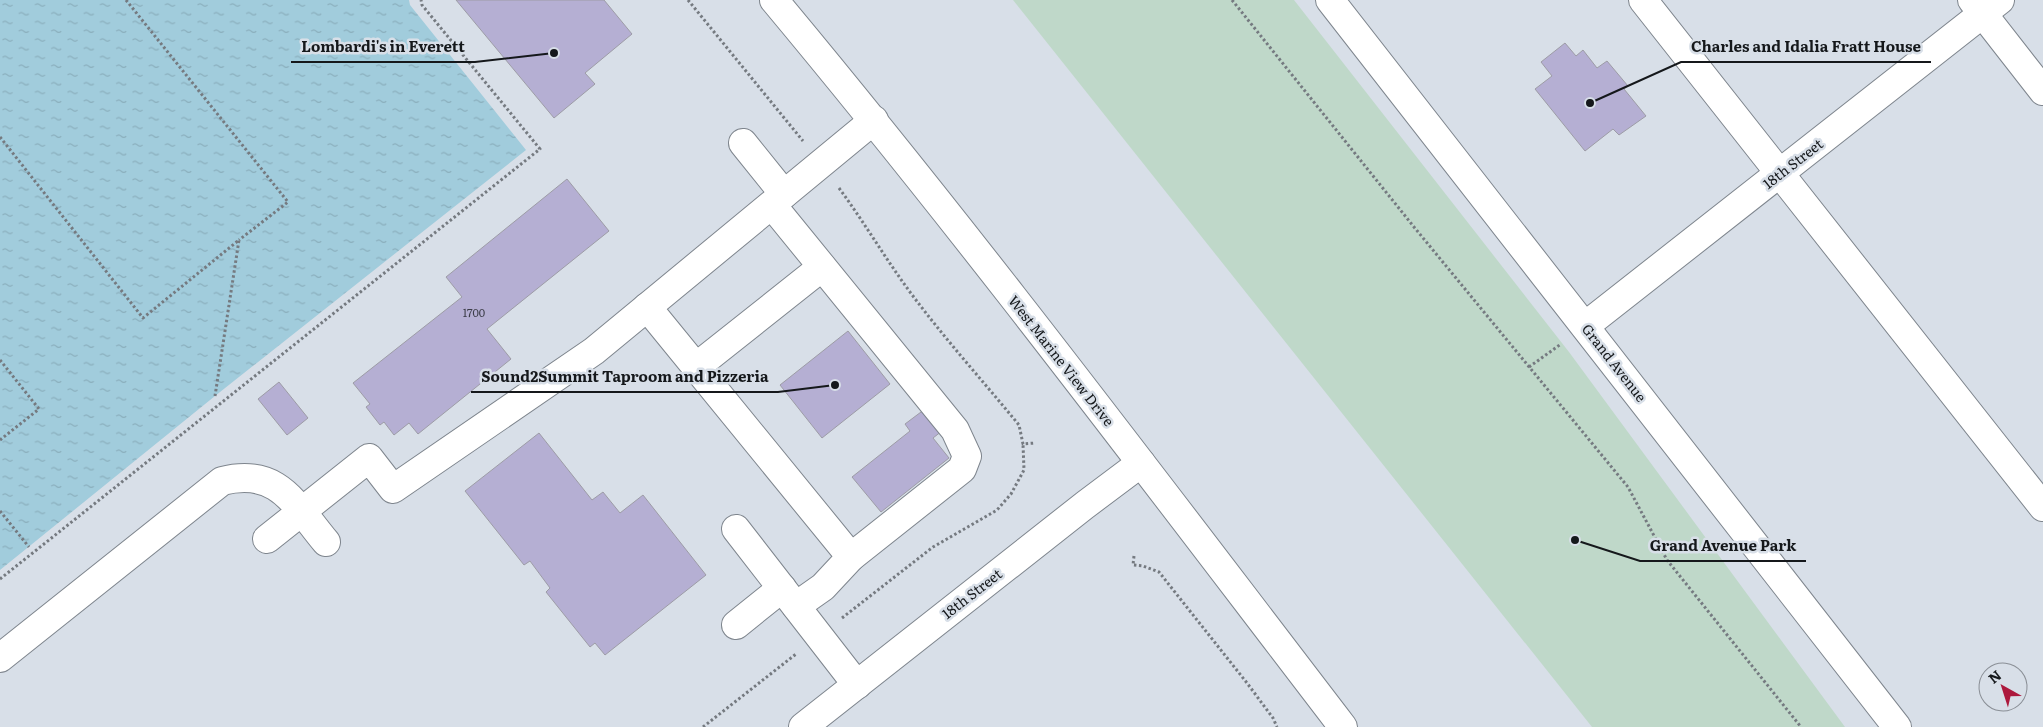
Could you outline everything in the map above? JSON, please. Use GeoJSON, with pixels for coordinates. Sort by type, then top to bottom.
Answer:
{"type":"FeatureCollection","features":[{"type":"Feature","properties":{"kind":"street","name":"West Marine View Drive"},"geometry":{"type":"LineString","coordinates":[[774,0],[874,120],[1141,463],[1343,727]]}},
{"type":"Feature","properties":{"kind":"street","name":"Grand Avenue"},"geometry":{"type":"LineString","coordinates":[[1330,0],[1897,727]]}},
{"type":"Feature","properties":{"kind":"street"},"geometry":{"type":"LineString","coordinates":[[1643,0],[2043,507]]}},
{"type":"Feature","properties":{"kind":"street"},"geometry":{"type":"LineString","coordinates":[[1985,4],[2043,91]]}},
{"type":"Feature","properties":{"kind":"street","name":"18th Street"},"geometry":{"type":"LineString","coordinates":[[1585,326],[1781,173],[1985,4]]}},
{"type":"Feature","properties":{"kind":"street"},"geometry":{"type":"LineString","coordinates":[[267,539],[369,458],[392,488],[594,351],[874,120]]}},
{"type":"Feature","properties":{"kind":"street"},"geometry":{"type":"LineString","coordinates":[[736,625],[789,597],[823,587],[851,557],[962,469],[967,456],[955,430],[822,267],[742,143]]}},
{"type":"Feature","properties":{"kind":"street"},"geometry":{"type":"LineString","coordinates":[[696,367],[822,267]]}},
{"type":"Feature","properties":{"kind":"street"},"geometry":{"type":"LineString","coordinates":[[647,307],[851,557]]}},
{"type":"Feature","properties":{"kind":"street","name":"18th Street"},"geometry":{"type":"LineString","coordinates":[[804,727],[1084,505],[1141,463]]}},
{"type":"Feature","properties":{"kind":"street"},"geometry":{"type":"LineString","coordinates":[[0,658],[222,481],[238,477],[253,477],[270,482],[284,491],[326,542]]}},
{"type":"Feature","properties":{"kind":"street"},"geometry":{"type":"LineString","coordinates":[[736,529],[857,685]]}},
{"type":"Feature","properties":{"kind":"path"},"geometry":{"type":"LineString","coordinates":[[0,137],[144,318],[288,202],[126,0]]}},
{"type":"Feature","properties":{"kind":"path"},"geometry":{"type":"LineString","coordinates":[[0,579],[540,149],[422,5],[421,0]]}},
{"type":"Feature","properties":{"kind":"path"},"geometry":{"type":"LineString","coordinates":[[688,0],[821,164],[863,220],[877,245],[910,292],[1019,425],[1023,444],[1024,470],[1011,494],[997,510],[932,547],[703,727]]}},
{"type":"Feature","properties":{"kind":"path"},"geometry":{"type":"LineString","coordinates":[[1232,0],[1628,487],[1667,560],[1801,727]]}},
{"type":"Feature","properties":{"kind":"path"},"geometry":{"type":"LineString","coordinates":[[215,396],[239,240]]}},
{"type":"Feature","properties":{"kind":"path"},"geometry":{"type":"LineString","coordinates":[[1529,367],[1585,326]]}},
{"type":"Feature","properties":{"kind":"path"},"geometry":{"type":"LineString","coordinates":[[0,360],[39,409],[0,440]]}},
{"type":"Feature","properties":{"kind":"path"},"geometry":{"type":"LineString","coordinates":[[1023,444],[1035,443]]}},
{"type":"Feature","properties":{"kind":"path"},"geometry":{"type":"LineString","coordinates":[[0,511],[29,547]]}},
{"type":"Feature","properties":{"kind":"path"},"geometry":{"type":"LineString","coordinates":[[1134,556],[1133,565],[1143,566],[1159,572],[1247,683],[1273,718],[1277,727]]}},
{"type":"Feature","properties":{"kind":"green space"},"geometry":{"type":"Polygon","coordinates":[[[1013,0],[1294,0],[1569,352],[1845,727],[1592,727],[1013,0]]]}},
{"type":"Feature","properties":{"kind":"water"},"geometry":{"type":"Polygon","coordinates":[[[0,0],[409,0],[410,5],[526,150],[215,396],[0,570],[0,0]]]}},
{"type":"Feature","properties":{"kind":"building"},"geometry":{"type":"Polygon","coordinates":[[[456,0],[604,0],[632,34],[585,73],[595,84],[554,118],[456,0]]]}},
{"type":"Feature","properties":{"kind":"building"},"geometry":{"type":"Polygon","coordinates":[[[1565,43],[1576,56],[1583,50],[1597,68],[1607,61],[1628,86],[1624,89],[1646,116],[1619,135],[1613,129],[1585,151],[1535,89],[1552,76],[1541,62],[1565,43]]]}},
{"type":"Feature","properties":{"kind":"building"},"geometry":{"type":"Polygon","coordinates":[[[567,179],[609,231],[487,329],[511,359],[418,434],[409,423],[394,435],[384,422],[380,425],[366,407],[370,404],[353,383],[462,297],[446,277],[567,179]]]}},
{"type":"Feature","properties":{"kind":"building"},"geometry":{"type":"Polygon","coordinates":[[[848,331],[890,384],[822,438],[780,385],[848,331]]]}},
{"type":"Feature","properties":{"kind":"building"},"geometry":{"type":"Polygon","coordinates":[[[279,382],[308,418],[287,435],[258,399],[279,382]]]}},
{"type":"Feature","properties":{"kind":"building"},"geometry":{"type":"Polygon","coordinates":[[[925,409],[942,431],[933,438],[949,458],[881,512],[852,477],[910,431],[905,424],[925,409]]]}},
{"type":"Feature","properties":{"kind":"building"},"geometry":{"type":"Polygon","coordinates":[[[539,433],[592,500],[603,492],[620,513],[643,495],[706,575],[605,655],[595,643],[590,647],[546,592],[550,588],[530,561],[524,565],[465,491],[539,433]]]}},
{"type":"Feature","properties":{"kind":"place","name":"Lombardi's in Everett"},"geometry":{"type":"Point","coordinates":[554,53]}},
{"type":"Feature","properties":{"kind":"place","name":"Charles and Idalia Fratt House"},"geometry":{"type":"Point","coordinates":[1590,103]}},
{"type":"Feature","properties":{"kind":"place","name":"Sound2Summit Taproom and Pizzeria"},"geometry":{"type":"Point","coordinates":[835,385]}},
{"type":"Feature","properties":{"kind":"place","name":"Grand Avenue Park"},"geometry":{"type":"Point","coordinates":[1575,540]}}]}
